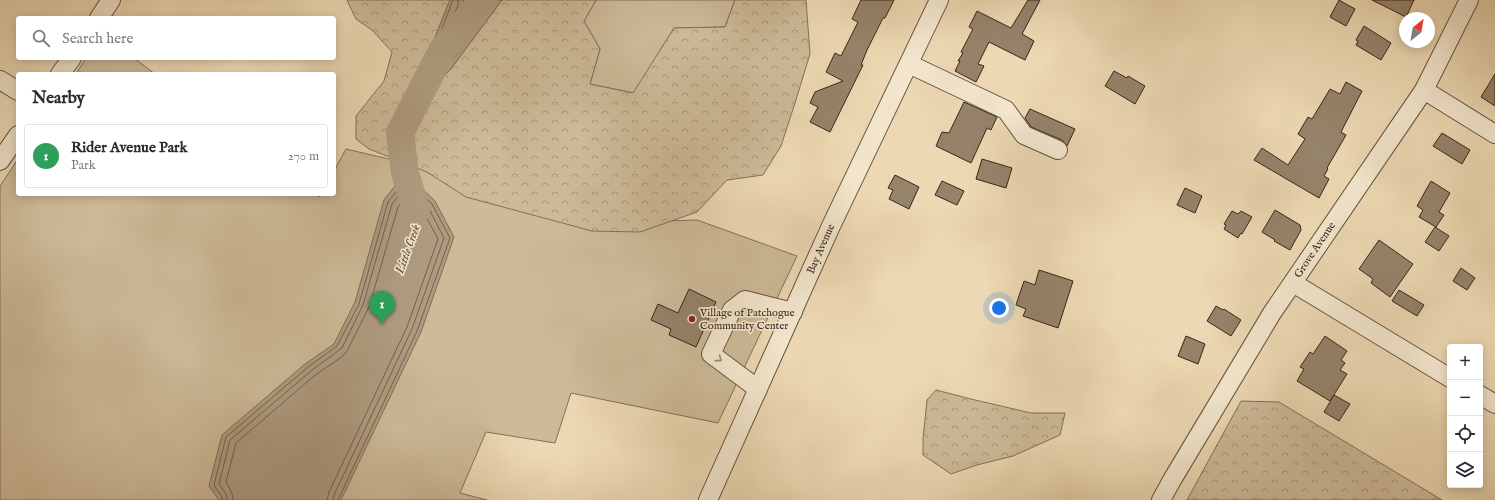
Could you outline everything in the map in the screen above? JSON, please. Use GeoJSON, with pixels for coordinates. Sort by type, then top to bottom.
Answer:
{"type":"FeatureCollection","features":[{"type":"Feature","properties":{"kind":"street"},"geometry":{"type":"LineString","coordinates":[[100,16],[111,0]]}},
{"type":"Feature","properties":{"kind":"street","name":"Bay Avenue"},"geometry":{"type":"LineString","coordinates":[[708,500],[831,226],[939,0]]}},
{"type":"Feature","properties":{"kind":"street","name":"Grove Avenue"},"geometry":{"type":"LineString","coordinates":[[1161,500],[1272,313],[1424,90],[1469,0]]}},
{"type":"Feature","properties":{"kind":"street"},"geometry":{"type":"LineString","coordinates":[[62,72],[70,60]]}},
{"type":"Feature","properties":{"kind":"street"},"geometry":{"type":"LineString","coordinates":[[909,64],[1006,110],[1024,136],[1058,150]]}},
{"type":"Feature","properties":{"kind":"street"},"geometry":{"type":"LineString","coordinates":[[0,80],[16,90]]}},
{"type":"Feature","properties":{"kind":"street"},"geometry":{"type":"LineString","coordinates":[[1424,90],[1495,134]]}},
{"type":"Feature","properties":{"kind":"street"},"geometry":{"type":"LineString","coordinates":[[0,161],[16,138]]}},
{"type":"Feature","properties":{"kind":"street"},"geometry":{"type":"LineString","coordinates":[[1293,283],[1447,376]]}},
{"type":"Feature","properties":{"kind":"street"},"geometry":{"type":"LineString","coordinates":[[758,389],[711,354],[732,310],[745,300],[793,312]]}},
{"type":"Feature","properties":{"kind":"street"},"geometry":{"type":"LineString","coordinates":[[1483,398],[1495,404]]}},
{"type":"Feature","properties":{"kind":"green space"},"geometry":{"type":"Polygon","coordinates":[[[347,0],[450,0],[424,65],[450,70],[502,0],[596,0],[584,21],[600,49],[590,84],[633,93],[674,28],[725,27],[735,0],[806,0],[810,54],[781,146],[763,175],[727,180],[697,212],[640,232],[592,231],[466,197],[427,172],[369,149],[356,139],[356,116],[384,81],[392,52],[372,30],[356,19],[347,0]]]}},
{"type":"Feature","properties":{"kind":"green space"},"geometry":{"type":"Polygon","coordinates":[[[596,0],[735,0],[725,27],[674,28],[634,93],[590,84],[600,49],[584,21],[596,0]]]}},
{"type":"Feature","properties":{"kind":"green space"},"geometry":{"type":"Polygon","coordinates":[[[85,60],[137,60],[152,72],[77,72],[85,60]]]}},
{"type":"Feature","properties":{"kind":"green space"},"geometry":{"type":"Polygon","coordinates":[[[346,149],[432,169],[591,223],[697,220],[797,256],[718,423],[571,393],[555,443],[486,432],[460,493],[487,500],[0,500],[0,186],[16,162],[16,196],[336,196],[336,167],[346,149]]]}},
{"type":"Feature","properties":{"kind":"green space"},"geometry":{"type":"Polygon","coordinates":[[[936,390],[1031,413],[1065,413],[1060,435],[1013,456],[977,465],[951,474],[923,455],[927,400],[936,390]]]}},
{"type":"Feature","properties":{"kind":"green space"},"geometry":{"type":"Polygon","coordinates":[[[1241,401],[1279,402],[1442,500],[1187,500],[1241,401]]]}},
{"type":"Feature","properties":{"kind":"water"},"geometry":{"type":"Polygon","coordinates":[[[450,0],[502,0],[450,70],[433,86],[424,65],[450,0]]]}},
{"type":"Feature","properties":{"kind":"water"},"geometry":{"type":"Polygon","coordinates":[[[405,173],[435,201],[454,237],[421,332],[341,500],[219,500],[209,486],[222,435],[305,364],[334,344],[355,302],[384,200],[405,173]]]}},
{"type":"Feature","properties":{"kind":"building"},"geometry":{"type":"Polygon","coordinates":[[[861,0],[894,0],[867,50],[861,65],[863,65],[830,132],[810,122],[818,107],[810,103],[815,92],[843,81],[826,72],[835,53],[841,56],[858,22],[852,19],[861,0]]]}},
{"type":"Feature","properties":{"kind":"building"},"geometry":{"type":"Polygon","coordinates":[[[1028,0],[1040,0],[1022,34],[1034,41],[1025,60],[989,42],[978,64],[984,66],[976,82],[955,71],[960,61],[958,61],[963,53],[961,52],[973,29],[969,27],[977,11],[1011,28],[1028,0]]]}},
{"type":"Feature","properties":{"kind":"building"},"geometry":{"type":"Polygon","coordinates":[[[1339,0],[1355,9],[1346,26],[1330,17],[1339,0]]]}},
{"type":"Feature","properties":{"kind":"building"},"geometry":{"type":"Polygon","coordinates":[[[1372,0],[1414,0],[1408,12],[1399,12],[1399,14],[1372,0]]]}},
{"type":"Feature","properties":{"kind":"building"},"geometry":{"type":"Polygon","coordinates":[[[1364,26],[1391,43],[1381,60],[1356,45],[1358,41],[1356,40],[1364,26]]]}},
{"type":"Feature","properties":{"kind":"building"},"geometry":{"type":"Polygon","coordinates":[[[1114,71],[1127,78],[1128,76],[1145,86],[1135,104],[1105,86],[1114,71]]]}},
{"type":"Feature","properties":{"kind":"building"},"geometry":{"type":"Polygon","coordinates":[[[1495,74],[1495,106],[1481,97],[1495,74]]]}},
{"type":"Feature","properties":{"kind":"building"},"geometry":{"type":"Polygon","coordinates":[[[1346,82],[1362,91],[1341,132],[1346,135],[1327,168],[1328,169],[1324,176],[1329,179],[1319,198],[1254,160],[1262,148],[1288,165],[1305,139],[1298,134],[1308,117],[1312,119],[1330,89],[1340,94],[1346,82]]]}},
{"type":"Feature","properties":{"kind":"building"},"geometry":{"type":"Polygon","coordinates":[[[964,102],[997,117],[991,130],[987,128],[971,163],[936,146],[942,132],[949,133],[964,102]]]}},
{"type":"Feature","properties":{"kind":"building"},"geometry":{"type":"Polygon","coordinates":[[[1030,109],[1075,129],[1067,146],[1062,140],[1031,127],[1025,118],[1030,109]]]}},
{"type":"Feature","properties":{"kind":"building"},"geometry":{"type":"Polygon","coordinates":[[[1442,133],[1470,150],[1462,164],[1433,146],[1442,133]]]}},
{"type":"Feature","properties":{"kind":"building"},"geometry":{"type":"Polygon","coordinates":[[[982,159],[1012,168],[1006,188],[976,179],[982,159]]]}},
{"type":"Feature","properties":{"kind":"building"},"geometry":{"type":"Polygon","coordinates":[[[895,175],[919,187],[909,209],[889,199],[893,190],[888,188],[895,175]]]}},
{"type":"Feature","properties":{"kind":"building"},"geometry":{"type":"Polygon","coordinates":[[[942,181],[964,191],[957,205],[935,195],[942,181]]]}},
{"type":"Feature","properties":{"kind":"building"},"geometry":{"type":"Polygon","coordinates":[[[1431,181],[1450,193],[1439,212],[1444,215],[1436,227],[1419,217],[1423,210],[1417,206],[1431,181]]]}},
{"type":"Feature","properties":{"kind":"building"},"geometry":{"type":"Polygon","coordinates":[[[1185,188],[1202,196],[1195,213],[1177,205],[1185,188]]]}},
{"type":"Feature","properties":{"kind":"building"},"geometry":{"type":"Polygon","coordinates":[[[1275,210],[1300,225],[1301,230],[1290,250],[1262,232],[1275,210]]]}},
{"type":"Feature","properties":{"kind":"building"},"geometry":{"type":"Polygon","coordinates":[[[1232,211],[1238,214],[1241,211],[1252,217],[1238,238],[1224,229],[1226,225],[1224,224],[1232,211]]]}},
{"type":"Feature","properties":{"kind":"building"},"geometry":{"type":"Polygon","coordinates":[[[1435,227],[1449,236],[1439,251],[1425,242],[1435,227]]]}},
{"type":"Feature","properties":{"kind":"building"},"geometry":{"type":"Polygon","coordinates":[[[1379,240],[1413,264],[1390,297],[1371,283],[1373,279],[1359,269],[1379,240]]]}},
{"type":"Feature","properties":{"kind":"building"},"geometry":{"type":"Polygon","coordinates":[[[1461,268],[1475,278],[1467,290],[1453,281],[1461,268]]]}},
{"type":"Feature","properties":{"kind":"building"},"geometry":{"type":"Polygon","coordinates":[[[1039,270],[1073,281],[1058,328],[1023,316],[1026,309],[1016,305],[1024,281],[1035,285],[1039,270]]]}},
{"type":"Feature","properties":{"kind":"building","name":"Village of Patchogue Community Center"},"geometry":{"type":"Polygon","coordinates":[[[689,289],[716,302],[696,347],[669,335],[671,329],[651,320],[658,304],[678,313],[689,289]]]}},
{"type":"Feature","properties":{"kind":"building"},"geometry":{"type":"Polygon","coordinates":[[[1399,290],[1424,305],[1417,316],[1392,301],[1399,290]]]}},
{"type":"Feature","properties":{"kind":"building"},"geometry":{"type":"Polygon","coordinates":[[[1216,306],[1223,310],[1224,309],[1241,320],[1231,336],[1207,321],[1216,306]]]}},
{"type":"Feature","properties":{"kind":"building"},"geometry":{"type":"Polygon","coordinates":[[[1186,336],[1205,344],[1198,364],[1178,356],[1186,336]]]}},
{"type":"Feature","properties":{"kind":"building"},"geometry":{"type":"Polygon","coordinates":[[[1325,336],[1347,351],[1341,360],[1345,363],[1340,370],[1347,374],[1330,401],[1297,381],[1304,369],[1300,367],[1310,352],[1313,354],[1325,336]]]}},
{"type":"Feature","properties":{"kind":"building"},"geometry":{"type":"Polygon","coordinates":[[[1334,395],[1350,404],[1339,421],[1324,412],[1334,395]]]}},
{"type":"Feature","properties":{"kind":"waterway","name":"Little Creek"},"geometry":{"type":"LineString","coordinates":[[416,210],[405,173],[400,133],[443,49],[483,0]]}},
{"type":"Feature","properties":{"kind":"place","name":"Village of Patchogue Community Center"},"geometry":{"type":"Point","coordinates":[692,319]}},
{"type":"Feature","properties":{"kind":"place","name":"Rider Avenue Park"},"geometry":{"type":"Point","coordinates":[382,324]}}]}
